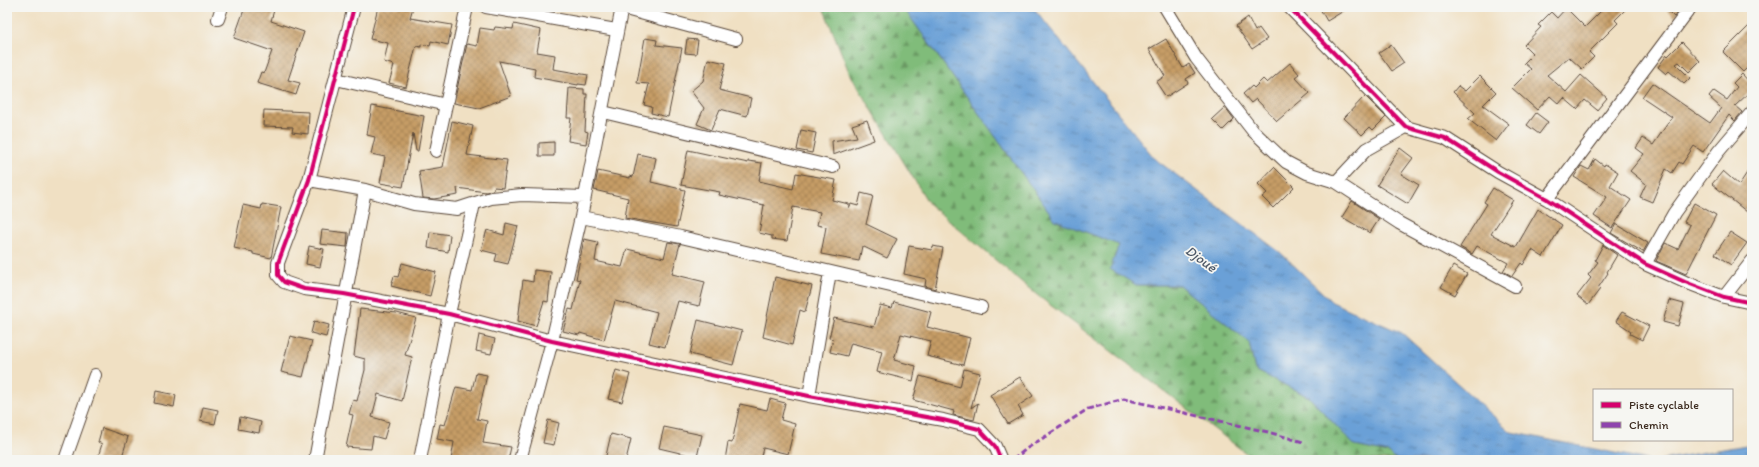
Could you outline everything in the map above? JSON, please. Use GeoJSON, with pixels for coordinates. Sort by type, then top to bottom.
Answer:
{"type":"FeatureCollection","features":[{"type":"Feature","properties":{"kind":"street"},"geometry":{"type":"LineString","coordinates":[[354,7],[309,180],[283,246],[278,263],[278,275],[284,282],[291,286],[344,294],[449,314],[552,341],[809,396],[943,420],[980,429],[995,446],[1001,460]]}},
{"type":"Feature","properties":{"kind":"street"},"geometry":{"type":"LineString","coordinates":[[436,151],[467,7]]}},
{"type":"Feature","properties":{"kind":"street"},"geometry":{"type":"LineString","coordinates":[[486,7],[616,30]]}},
{"type":"Feature","properties":{"kind":"street"},"geometry":{"type":"LineString","coordinates":[[1165,7],[1196,58],[1253,131],[1286,162],[1308,173],[1336,182],[1400,224],[1515,286]]}},
{"type":"Feature","properties":{"kind":"street"},"geometry":{"type":"LineString","coordinates":[[1289,7],[1406,127],[1445,138],[1498,172],[1547,199],[1645,264],[1724,297],[1752,303]]}},
{"type":"Feature","properties":{"kind":"street"},"geometry":{"type":"LineString","coordinates":[[1547,199],[1692,7]]}},
{"type":"Feature","properties":{"kind":"street"},"geometry":{"type":"LineString","coordinates":[[520,460],[552,341],[581,217],[603,112],[616,30],[622,8],[736,39]]}},
{"type":"Feature","properties":{"kind":"street"},"geometry":{"type":"LineString","coordinates":[[336,79],[446,105]]}},
{"type":"Feature","properties":{"kind":"street"},"geometry":{"type":"LineString","coordinates":[[603,112],[833,167]]}},
{"type":"Feature","properties":{"kind":"street"},"geometry":{"type":"LineString","coordinates":[[1645,264],[1674,213],[1718,152],[1752,112]]}},
{"type":"Feature","properties":{"kind":"street"},"geometry":{"type":"LineString","coordinates":[[1336,182],[1367,149],[1406,127]]}},
{"type":"Feature","properties":{"kind":"street"},"geometry":{"type":"LineString","coordinates":[[309,180],[365,190],[414,204],[457,209],[491,198],[522,195],[584,197]]}},
{"type":"Feature","properties":{"kind":"street"},"geometry":{"type":"LineString","coordinates":[[315,460],[344,294],[365,190]]}},
{"type":"Feature","properties":{"kind":"street"},"geometry":{"type":"LineString","coordinates":[[420,460],[449,314],[474,204]]}},
{"type":"Feature","properties":{"kind":"street"},"geometry":{"type":"LineString","coordinates":[[581,217],[681,237],[981,307]]}},
{"type":"Feature","properties":{"kind":"street"},"geometry":{"type":"LineString","coordinates":[[1724,297],[1752,261]]}},
{"type":"Feature","properties":{"kind":"street"},"geometry":{"type":"LineString","coordinates":[[809,396],[830,272]]}},
{"type":"Feature","properties":{"kind":"street"},"geometry":{"type":"LineString","coordinates":[[65,460],[95,375]]}},
{"type":"Feature","properties":{"kind":"green space"},"geometry":{"type":"Polygon","coordinates":[[[823,7],[903,7],[1055,220],[1120,245],[1136,285],[1179,285],[1249,342],[1255,370],[1309,397],[1355,446],[1389,453],[1396,460],[1255,460],[1037,295],[929,204],[849,72],[823,7]]]}},
{"type":"Feature","properties":{"kind":"water","name":"Djoué"},"geometry":{"type":"Polygon","coordinates":[[[903,7],[1033,7],[1155,159],[1281,253],[1332,302],[1402,333],[1511,432],[1649,460],[1396,460],[1389,453],[1355,446],[1309,397],[1255,370],[1249,342],[1179,285],[1136,285],[1110,269],[1119,245],[1055,220],[903,7]]]}},
{"type":"Feature","properties":{"kind":"water"},"geometry":{"type":"Polygon","coordinates":[[[1752,444],[1752,460],[1660,460],[1752,444]]]}},
{"type":"Feature","properties":{"kind":"building"},"geometry":{"type":"Polygon","coordinates":[[[245,7],[265,7],[274,10],[271,21],[304,32],[288,80],[300,83],[296,95],[257,83],[261,72],[264,73],[272,51],[234,38],[245,7]]]}},
{"type":"Feature","properties":{"kind":"building"},"geometry":{"type":"Polygon","coordinates":[[[378,7],[413,7],[410,18],[452,25],[448,45],[431,41],[430,46],[421,44],[421,47],[416,46],[406,87],[389,83],[394,65],[384,62],[388,43],[370,39],[378,7]]]}},
{"type":"Feature","properties":{"kind":"building"},"geometry":{"type":"Polygon","coordinates":[[[1319,7],[1350,7],[1327,21],[1319,7]]]}},
{"type":"Feature","properties":{"kind":"building"},"geometry":{"type":"Polygon","coordinates":[[[1605,7],[1628,7],[1615,20],[1618,23],[1589,52],[1594,57],[1582,69],[1569,57],[1547,75],[1566,92],[1581,75],[1607,98],[1597,110],[1585,100],[1577,109],[1564,98],[1559,104],[1550,96],[1537,110],[1512,88],[1531,69],[1524,63],[1533,54],[1524,45],[1541,27],[1538,25],[1551,12],[1557,18],[1566,8],[1585,27],[1605,7]]]}},
{"type":"Feature","properties":{"kind":"building"},"geometry":{"type":"Polygon","coordinates":[[[1664,7],[1682,7],[1674,17],[1664,7]]]}},
{"type":"Feature","properties":{"kind":"building"},"geometry":{"type":"Polygon","coordinates":[[[1248,17],[1255,31],[1259,28],[1267,39],[1252,49],[1236,26],[1248,17]]]}},
{"type":"Feature","properties":{"kind":"building"},"geometry":{"type":"Polygon","coordinates":[[[1752,23],[1752,63],[1743,72],[1723,52],[1752,23]]]}},
{"type":"Feature","properties":{"kind":"building"},"geometry":{"type":"Polygon","coordinates":[[[514,24],[541,30],[537,52],[555,55],[553,69],[588,75],[586,85],[578,85],[534,77],[535,68],[499,61],[511,96],[479,108],[454,103],[467,44],[477,46],[480,28],[494,30],[495,27],[513,29],[514,24]]]}},
{"type":"Feature","properties":{"kind":"building"},"geometry":{"type":"Polygon","coordinates":[[[645,38],[657,40],[656,45],[682,48],[668,117],[651,113],[652,107],[644,105],[649,84],[637,83],[645,38]]]}},
{"type":"Feature","properties":{"kind":"building"},"geometry":{"type":"Polygon","coordinates":[[[687,39],[698,40],[696,54],[685,53],[687,39]]]}},
{"type":"Feature","properties":{"kind":"building"},"geometry":{"type":"Polygon","coordinates":[[[1166,39],[1183,68],[1189,64],[1195,73],[1186,79],[1188,83],[1166,97],[1156,82],[1165,76],[1149,49],[1166,39]]]}},
{"type":"Feature","properties":{"kind":"building"},"geometry":{"type":"Polygon","coordinates":[[[1682,42],[1700,61],[1689,72],[1679,62],[1676,64],[1690,78],[1684,84],[1669,71],[1666,74],[1658,67],[1667,55],[1668,56],[1682,42]]]}},
{"type":"Feature","properties":{"kind":"building"},"geometry":{"type":"Polygon","coordinates":[[[1391,45],[1404,63],[1392,71],[1379,53],[1391,45]]]}},
{"type":"Feature","properties":{"kind":"building"},"geometry":{"type":"Polygon","coordinates":[[[708,59],[726,63],[719,90],[751,98],[747,116],[720,109],[711,130],[697,124],[704,108],[691,91],[703,81],[708,59]]]}},
{"type":"Feature","properties":{"kind":"building"},"geometry":{"type":"Polygon","coordinates":[[[1290,63],[1299,74],[1295,77],[1310,93],[1277,121],[1256,99],[1251,103],[1243,94],[1252,86],[1254,88],[1263,79],[1267,83],[1290,63]]]}},
{"type":"Feature","properties":{"kind":"building"},"geometry":{"type":"Polygon","coordinates":[[[1742,74],[1752,85],[1752,90],[1735,106],[1742,112],[1735,121],[1729,115],[1703,152],[1694,146],[1682,164],[1679,162],[1672,173],[1666,169],[1652,202],[1640,197],[1646,184],[1630,171],[1644,154],[1636,148],[1643,138],[1653,145],[1672,117],[1642,97],[1652,83],[1710,123],[1721,108],[1709,97],[1714,91],[1727,100],[1737,87],[1733,83],[1742,74]]]}},
{"type":"Feature","properties":{"kind":"building"},"geometry":{"type":"Polygon","coordinates":[[[1480,76],[1496,92],[1483,105],[1509,124],[1496,141],[1468,119],[1475,113],[1453,92],[1458,86],[1465,91],[1480,76]]]}},
{"type":"Feature","properties":{"kind":"building"},"geometry":{"type":"Polygon","coordinates":[[[569,88],[584,89],[584,94],[587,94],[585,131],[588,132],[586,144],[568,141],[571,118],[567,118],[569,88]]]}},
{"type":"Feature","properties":{"kind":"building"},"geometry":{"type":"Polygon","coordinates":[[[1365,96],[1386,117],[1373,130],[1370,127],[1362,135],[1344,118],[1365,96]]]}},
{"type":"Feature","properties":{"kind":"building"},"geometry":{"type":"Polygon","coordinates":[[[372,106],[424,116],[418,151],[416,151],[413,133],[403,187],[380,183],[385,157],[371,154],[375,137],[367,135],[372,106]]]}},
{"type":"Feature","properties":{"kind":"building"},"geometry":{"type":"Polygon","coordinates":[[[1225,107],[1234,119],[1223,130],[1212,119],[1225,107]]]}},
{"type":"Feature","properties":{"kind":"building"},"geometry":{"type":"Polygon","coordinates":[[[264,110],[309,112],[308,134],[292,132],[293,127],[263,126],[264,110]]]}},
{"type":"Feature","properties":{"kind":"building"},"geometry":{"type":"Polygon","coordinates":[[[1536,113],[1548,122],[1539,134],[1527,125],[1536,113]]]}},
{"type":"Feature","properties":{"kind":"building"},"geometry":{"type":"Polygon","coordinates":[[[867,120],[874,140],[833,155],[832,141],[857,137],[852,125],[867,120]]]}},
{"type":"Feature","properties":{"kind":"building"},"geometry":{"type":"Polygon","coordinates":[[[452,121],[473,126],[467,155],[507,160],[503,188],[494,187],[493,190],[486,192],[457,188],[458,195],[434,199],[423,198],[419,171],[443,167],[452,121]]]}},
{"type":"Feature","properties":{"kind":"building"},"geometry":{"type":"Polygon","coordinates":[[[801,130],[816,133],[812,153],[797,150],[801,130]]]}},
{"type":"Feature","properties":{"kind":"building"},"geometry":{"type":"Polygon","coordinates":[[[554,142],[554,156],[539,156],[539,143],[554,142]]]}},
{"type":"Feature","properties":{"kind":"building"},"geometry":{"type":"Polygon","coordinates":[[[1400,148],[1413,158],[1401,174],[1419,185],[1408,204],[1377,185],[1400,148]]]}},
{"type":"Feature","properties":{"kind":"building"},"geometry":{"type":"Polygon","coordinates":[[[688,150],[748,163],[748,161],[762,163],[759,181],[793,189],[796,173],[836,180],[832,200],[849,204],[849,208],[851,204],[858,206],[861,193],[873,196],[866,224],[897,239],[887,258],[862,246],[859,261],[821,254],[826,227],[817,225],[820,212],[793,207],[787,241],[772,239],[772,236],[759,233],[764,205],[719,195],[720,192],[681,185],[688,150]]]}},
{"type":"Feature","properties":{"kind":"building"},"geometry":{"type":"Polygon","coordinates":[[[638,154],[656,158],[651,182],[685,190],[677,227],[625,218],[628,198],[594,190],[598,171],[630,178],[630,176],[633,177],[638,154]]]}},
{"type":"Feature","properties":{"kind":"building"},"geometry":{"type":"Polygon","coordinates":[[[1595,159],[1604,166],[1605,164],[1618,172],[1610,186],[1631,200],[1612,228],[1594,216],[1607,197],[1574,177],[1581,166],[1589,170],[1595,159]]]}},
{"type":"Feature","properties":{"kind":"building"},"geometry":{"type":"Polygon","coordinates":[[[1752,165],[1752,216],[1712,184],[1723,171],[1739,185],[1752,165]]]}},
{"type":"Feature","properties":{"kind":"building"},"geometry":{"type":"Polygon","coordinates":[[[1274,167],[1294,187],[1273,208],[1262,197],[1267,193],[1258,184],[1274,167]]]}},
{"type":"Feature","properties":{"kind":"building"},"geometry":{"type":"Polygon","coordinates":[[[1493,188],[1513,200],[1491,234],[1516,247],[1538,209],[1562,225],[1543,257],[1532,250],[1523,265],[1521,263],[1512,276],[1503,271],[1508,263],[1477,246],[1472,254],[1460,247],[1487,204],[1484,202],[1493,188]]]}},
{"type":"Feature","properties":{"kind":"building"},"geometry":{"type":"Polygon","coordinates":[[[1352,201],[1379,219],[1370,233],[1342,217],[1352,201]]]}},
{"type":"Feature","properties":{"kind":"building"},"geometry":{"type":"Polygon","coordinates":[[[1694,203],[1716,215],[1686,274],[1656,261],[1665,243],[1678,249],[1690,225],[1684,222],[1694,203]]]}},
{"type":"Feature","properties":{"kind":"building"},"geometry":{"type":"Polygon","coordinates":[[[262,204],[281,207],[271,258],[234,248],[243,205],[261,209],[262,204]]]}},
{"type":"Feature","properties":{"kind":"building"},"geometry":{"type":"Polygon","coordinates":[[[506,223],[518,226],[508,264],[495,261],[497,254],[481,250],[487,230],[504,235],[506,223]]]}},
{"type":"Feature","properties":{"kind":"building"},"geometry":{"type":"Polygon","coordinates":[[[1616,224],[1648,243],[1643,252],[1611,233],[1616,224]]]}},
{"type":"Feature","properties":{"kind":"building"},"geometry":{"type":"Polygon","coordinates":[[[322,230],[348,233],[347,247],[320,244],[322,230]]]}},
{"type":"Feature","properties":{"kind":"building"},"geometry":{"type":"Polygon","coordinates":[[[430,232],[450,235],[448,252],[428,248],[430,232]]]}},
{"type":"Feature","properties":{"kind":"building"},"geometry":{"type":"Polygon","coordinates":[[[1730,232],[1747,243],[1731,265],[1715,254],[1730,232]]]}},
{"type":"Feature","properties":{"kind":"building"},"geometry":{"type":"Polygon","coordinates":[[[584,239],[598,242],[595,261],[622,267],[627,249],[664,258],[668,242],[680,244],[672,274],[705,282],[699,306],[678,301],[665,347],[649,343],[657,312],[615,301],[604,340],[580,333],[579,335],[563,331],[569,309],[573,310],[580,280],[576,279],[584,239]]]}},
{"type":"Feature","properties":{"kind":"building"},"geometry":{"type":"Polygon","coordinates":[[[1603,245],[1617,255],[1598,288],[1600,289],[1588,305],[1577,296],[1591,278],[1588,275],[1598,262],[1595,260],[1603,245]]]}},
{"type":"Feature","properties":{"kind":"building"},"geometry":{"type":"Polygon","coordinates":[[[309,246],[324,249],[320,267],[306,264],[309,246]]]}},
{"type":"Feature","properties":{"kind":"building"},"geometry":{"type":"Polygon","coordinates":[[[909,246],[932,250],[933,246],[943,248],[935,289],[925,286],[926,279],[904,274],[909,246]]]}},
{"type":"Feature","properties":{"kind":"building"},"geometry":{"type":"Polygon","coordinates":[[[402,263],[436,272],[430,296],[391,286],[394,276],[398,277],[402,263]]]}},
{"type":"Feature","properties":{"kind":"building"},"geometry":{"type":"Polygon","coordinates":[[[1453,266],[1467,274],[1455,295],[1441,287],[1453,266]]]}},
{"type":"Feature","properties":{"kind":"building"},"geometry":{"type":"Polygon","coordinates":[[[534,270],[551,272],[548,302],[544,301],[536,326],[518,321],[523,280],[533,282],[534,270]]]}},
{"type":"Feature","properties":{"kind":"building"},"geometry":{"type":"Polygon","coordinates":[[[775,277],[812,286],[805,312],[800,310],[792,345],[763,337],[775,277]]]}},
{"type":"Feature","properties":{"kind":"building"},"geometry":{"type":"Polygon","coordinates":[[[1669,300],[1684,304],[1678,326],[1663,322],[1669,300]]]}},
{"type":"Feature","properties":{"kind":"building"},"geometry":{"type":"Polygon","coordinates":[[[894,302],[931,312],[927,327],[970,338],[963,365],[927,356],[931,341],[901,334],[894,360],[916,366],[913,381],[877,372],[882,351],[851,343],[847,356],[830,352],[833,339],[829,338],[834,318],[874,327],[880,305],[892,308],[894,302]]]}},
{"type":"Feature","properties":{"kind":"building"},"geometry":{"type":"Polygon","coordinates":[[[360,309],[397,313],[416,318],[405,355],[412,357],[402,401],[378,394],[372,417],[389,422],[384,439],[373,436],[371,449],[346,447],[353,415],[349,414],[353,400],[357,401],[365,370],[365,359],[354,356],[360,309]]]}},
{"type":"Feature","properties":{"kind":"building"},"geometry":{"type":"Polygon","coordinates":[[[1622,312],[1649,326],[1642,340],[1630,334],[1631,331],[1616,321],[1622,312]]]}},
{"type":"Feature","properties":{"kind":"building"},"geometry":{"type":"Polygon","coordinates":[[[698,320],[742,331],[733,365],[690,354],[698,320]]]}},
{"type":"Feature","properties":{"kind":"building"},"geometry":{"type":"Polygon","coordinates":[[[314,321],[329,325],[326,337],[311,333],[314,321]]]}},
{"type":"Feature","properties":{"kind":"building"},"geometry":{"type":"Polygon","coordinates":[[[479,335],[495,339],[491,354],[476,351],[479,335]]]}},
{"type":"Feature","properties":{"kind":"building"},"geometry":{"type":"Polygon","coordinates":[[[290,336],[312,341],[303,377],[281,372],[290,336]]]}},
{"type":"Feature","properties":{"kind":"building"},"geometry":{"type":"Polygon","coordinates":[[[964,369],[980,373],[971,408],[978,403],[974,420],[953,415],[954,411],[913,400],[920,376],[960,387],[964,369]]]}},
{"type":"Feature","properties":{"kind":"building"},"geometry":{"type":"Polygon","coordinates":[[[616,370],[630,374],[622,402],[608,399],[616,370]]]}},
{"type":"Feature","properties":{"kind":"building"},"geometry":{"type":"Polygon","coordinates":[[[476,373],[487,375],[477,419],[487,421],[483,443],[511,447],[508,460],[451,460],[454,442],[437,439],[440,424],[445,425],[456,387],[472,390],[476,373]]]}},
{"type":"Feature","properties":{"kind":"building"},"geometry":{"type":"Polygon","coordinates":[[[1020,377],[1033,396],[1018,406],[1023,415],[1008,424],[990,395],[1020,377]]]}},
{"type":"Feature","properties":{"kind":"building"},"geometry":{"type":"Polygon","coordinates":[[[156,391],[176,395],[174,407],[154,403],[156,391]]]}},
{"type":"Feature","properties":{"kind":"building"},"geometry":{"type":"Polygon","coordinates":[[[770,399],[785,403],[781,420],[795,424],[788,454],[763,448],[760,460],[725,460],[728,442],[732,443],[740,404],[767,410],[770,399]]]}},
{"type":"Feature","properties":{"kind":"building"},"geometry":{"type":"Polygon","coordinates":[[[203,407],[218,410],[215,424],[200,421],[203,407]]]}},
{"type":"Feature","properties":{"kind":"building"},"geometry":{"type":"Polygon","coordinates":[[[240,417],[261,422],[259,433],[238,429],[240,417]]]}},
{"type":"Feature","properties":{"kind":"building"},"geometry":{"type":"Polygon","coordinates":[[[548,420],[559,423],[554,445],[543,443],[548,420]]]}},
{"type":"Feature","properties":{"kind":"building"},"geometry":{"type":"Polygon","coordinates":[[[664,427],[702,435],[697,457],[659,448],[664,427]]]}},
{"type":"Feature","properties":{"kind":"building"},"geometry":{"type":"Polygon","coordinates":[[[102,428],[128,437],[121,460],[97,460],[102,444],[98,442],[102,428]]]}},
{"type":"Feature","properties":{"kind":"building"},"geometry":{"type":"Polygon","coordinates":[[[611,434],[631,439],[626,460],[605,460],[611,434]]]}},
{"type":"Feature","properties":{"kind":"marked path"},"geometry":{"type":"LineString","coordinates":[[1013,460],[1026,449],[1088,409],[1124,399],[1268,432],[1303,442]]}},
{"type":"Feature","properties":{"kind":"cycle path"},"geometry":{"type":"LineString","coordinates":[[354,7],[309,180],[278,263],[278,275],[284,282],[304,289],[344,294],[449,314],[552,341],[809,396],[943,420],[979,429],[995,446],[1001,460]]}},
{"type":"Feature","properties":{"kind":"cycle path"},"geometry":{"type":"LineString","coordinates":[[1289,7],[1406,127],[1445,138],[1498,172],[1547,199],[1645,264],[1724,297],[1752,303]]}}]}
